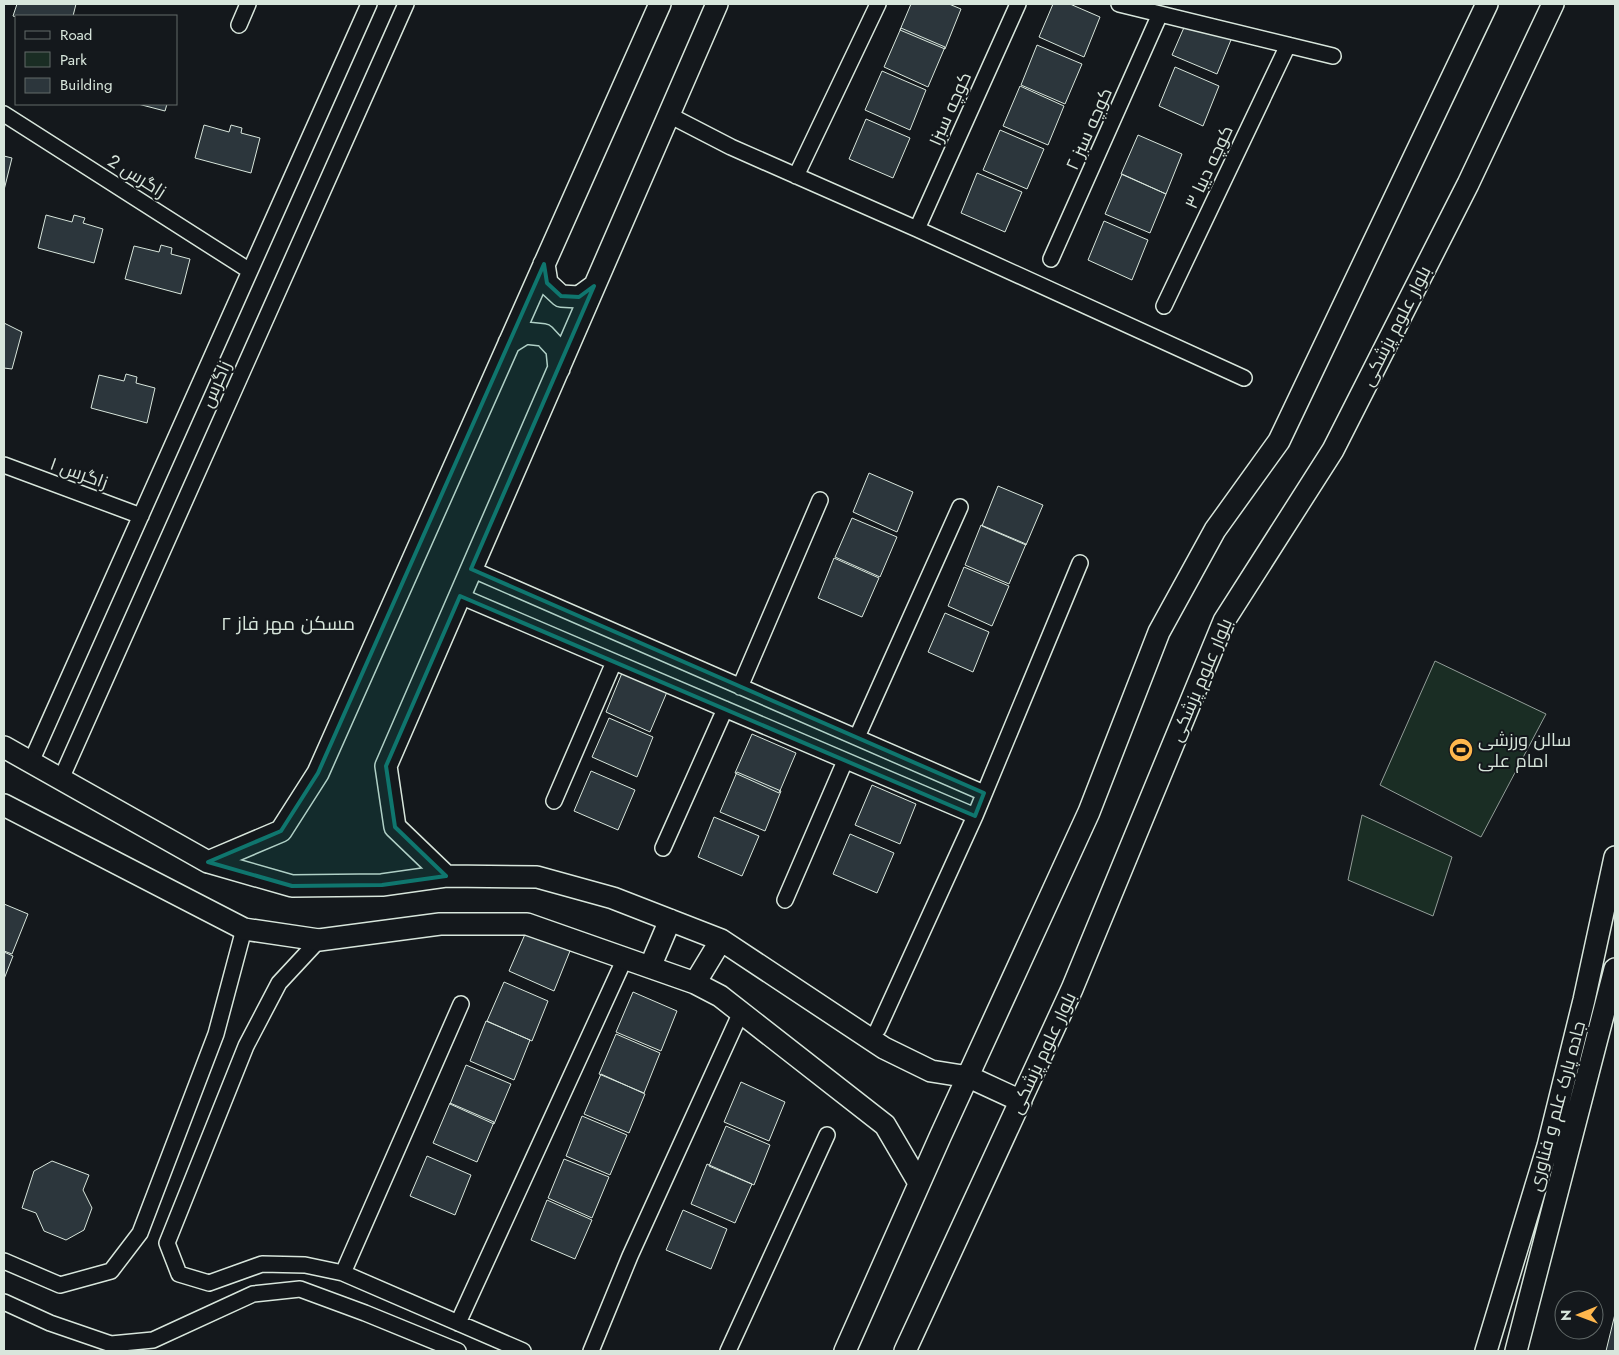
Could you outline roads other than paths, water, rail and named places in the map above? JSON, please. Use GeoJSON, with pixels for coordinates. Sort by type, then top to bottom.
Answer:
{"type":"FeatureCollection","features":[{"type":"Feature","properties":{"kind":"street"},"geometry":{"type":"LineString","coordinates":[[239,25],[248,4]]}},
{"type":"Feature","properties":{"kind":"street","name":"زاگرس"},"geometry":{"type":"LineString","coordinates":[[31,762],[368,4]]}},
{"type":"Feature","properties":{"kind":"street","name":"زاگرس"},"geometry":{"type":"LineString","coordinates":[[61,779],[406,4]]}},
{"type":"Feature","properties":{"kind":"street"},"geometry":{"type":"LineString","coordinates":[[208,862],[281,831],[318,773],[660,4]]}},
{"type":"Feature","properties":{"kind":"street"},"geometry":{"type":"LineString","coordinates":[[446,876],[395,828],[386,766],[717,4]]}},
{"type":"Feature","properties":{"kind":"street"},"geometry":{"type":"LineString","coordinates":[[796,176],[878,4]]}},
{"type":"Feature","properties":{"kind":"street","name":"کوچه سبز۱"},"geometry":{"type":"LineString","coordinates":[[917,229],[1018,4]]}},
{"type":"Feature","properties":{"kind":"street"},"geometry":{"type":"LineString","coordinates":[[1119,4],[1333,56]]}},
{"type":"Feature","properties":{"kind":"street"},"geometry":{"type":"LineString","coordinates":[[845,1351],[919,1183],[1089,812],[1159,632],[1215,530],[1279,441],[1487,4]]}},
{"type":"Feature","properties":{"kind":"street","name":"بلوار علوم پزشکی"},"geometry":{"type":"LineString","coordinates":[[906,1351],[1072,989],[1224,621],[1334,450],[1468,184],[1553,4]]}},
{"type":"Feature","properties":{"kind":"street","name":"کوچه سبز ۲"},"geometry":{"type":"LineString","coordinates":[[1051,259],[1160,14]]}},
{"type":"Feature","properties":{"kind":"street","name":"کوچه دیبا ۳"},"geometry":{"type":"LineString","coordinates":[[1164,306],[1288,45]]}},
{"type":"Feature","properties":{"kind":"street","name":"زاگرس 2"},"geometry":{"type":"LineString","coordinates":[[4,114],[250,271]]}},
{"type":"Feature","properties":{"kind":"street"},"geometry":{"type":"LineString","coordinates":[[669,115],[731,147],[917,229],[1244,378]]}},
{"type":"Feature","properties":{"kind":"street"},"geometry":{"type":"LineString","coordinates":[[544,264],[547,283],[561,296],[579,297],[594,286]]}},
{"type":"Feature","properties":{"kind":"street"},"geometry":{"type":"LineString","coordinates":[[509,343],[525,333],[544,335],[557,349],[558,369]]}},
{"type":"Feature","properties":{"kind":"street","name":"زاگرس ۱"},"geometry":{"type":"LineString","coordinates":[[4,465],[141,516]]}},
{"type":"Feature","properties":{"kind":"street"},"geometry":{"type":"LineString","coordinates":[[740,687],[820,500]]}},
{"type":"Feature","properties":{"kind":"street"},"geometry":{"type":"LineString","coordinates":[[857,737],[960,507]]}},
{"type":"Feature","properties":{"kind":"street"},"geometry":{"type":"LineString","coordinates":[[878,1029],[975,816],[1080,563]]}},
{"type":"Feature","properties":{"kind":"street"},"geometry":{"type":"LineString","coordinates":[[472,569],[984,793]]}},
{"type":"Feature","properties":{"kind":"street"},"geometry":{"type":"LineString","coordinates":[[460,596],[975,816]]}},
{"type":"Feature","properties":{"kind":"street"},"geometry":{"type":"LineString","coordinates":[[554,801],[614,662]]}},
{"type":"Feature","properties":{"kind":"street"},"geometry":{"type":"LineString","coordinates":[[663,848],[725,709]]}},
{"type":"Feature","properties":{"kind":"street"},"geometry":{"type":"LineString","coordinates":[[4,747],[208,862],[292,886],[382,885],[446,876],[537,877],[613,898],[721,940],[884,1048],[930,1071],[969,1077],[1021,1101]]}},
{"type":"Feature","properties":{"kind":"street"},"geometry":{"type":"LineString","coordinates":[[784,900],[845,761]]}},
{"type":"Feature","properties":{"kind":"street"},"geometry":{"type":"LineString","coordinates":[[4,804],[244,929],[319,940],[440,924],[527,924],[695,982],[720,996],[885,1125],[919,1183]]}},
{"type":"Feature","properties":{"kind":"street","name":"جاده پارک علم و فناوری"},"geometry":{"type":"LineString","coordinates":[[1486,1351],[1548,1146],[1584,1000],[1615,858]]}},
{"type":"Feature","properties":{"kind":"street"},"geometry":{"type":"LineString","coordinates":[[650,967],[670,920]]}},
{"type":"Feature","properties":{"kind":"street"},"geometry":{"type":"LineString","coordinates":[[4,1261],[60,1285],[111,1271],[140,1233],[216,1034],[244,929]]}},
{"type":"Feature","properties":{"kind":"street"},"geometry":{"type":"LineString","coordinates":[[319,940],[279,983],[246,1046],[166,1243],[179,1274],[209,1283],[262,1264],[305,1265],[344,1273],[523,1351]]}},
{"type":"Feature","properties":{"kind":"street"},"geometry":{"type":"LineString","coordinates":[[695,982],[721,940]]}},
{"type":"Feature","properties":{"kind":"street"},"geometry":{"type":"LineString","coordinates":[[458,1323],[625,958]]}},
{"type":"Feature","properties":{"kind":"street","name":"جاده پارک علم و فناوری"},"geometry":{"type":"LineString","coordinates":[[1516,1351],[1615,969]]}},
{"type":"Feature","properties":{"kind":"street"},"geometry":{"type":"LineString","coordinates":[[1584,1000],[1607,1004]]}},
{"type":"Feature","properties":{"kind":"street"},"geometry":{"type":"LineString","coordinates":[[344,1273],[461,1004]]}},
{"type":"Feature","properties":{"kind":"street"},"geometry":{"type":"LineString","coordinates":[[591,1351],[630,1256],[741,1012]]}},
{"type":"Feature","properties":{"kind":"street"},"geometry":{"type":"LineString","coordinates":[[728,1351],[827,1135]]}},
{"type":"Feature","properties":{"kind":"street"},"geometry":{"type":"LineString","coordinates":[[4,1302],[50,1323],[111,1344],[153,1340],[253,1294],[300,1289],[458,1351]]}},
{"type":"Feature","properties":{"kind":"place","name":"سالن ورزشی امام علی"},"geometry":{"type":"Point","coordinates":[1461,750]}},
{"type":"Feature","properties":{"kind":"district","name":"مسکن مهر فاز ۲"},"geometry":{"type":"Point","coordinates":[288,623]}}]}
